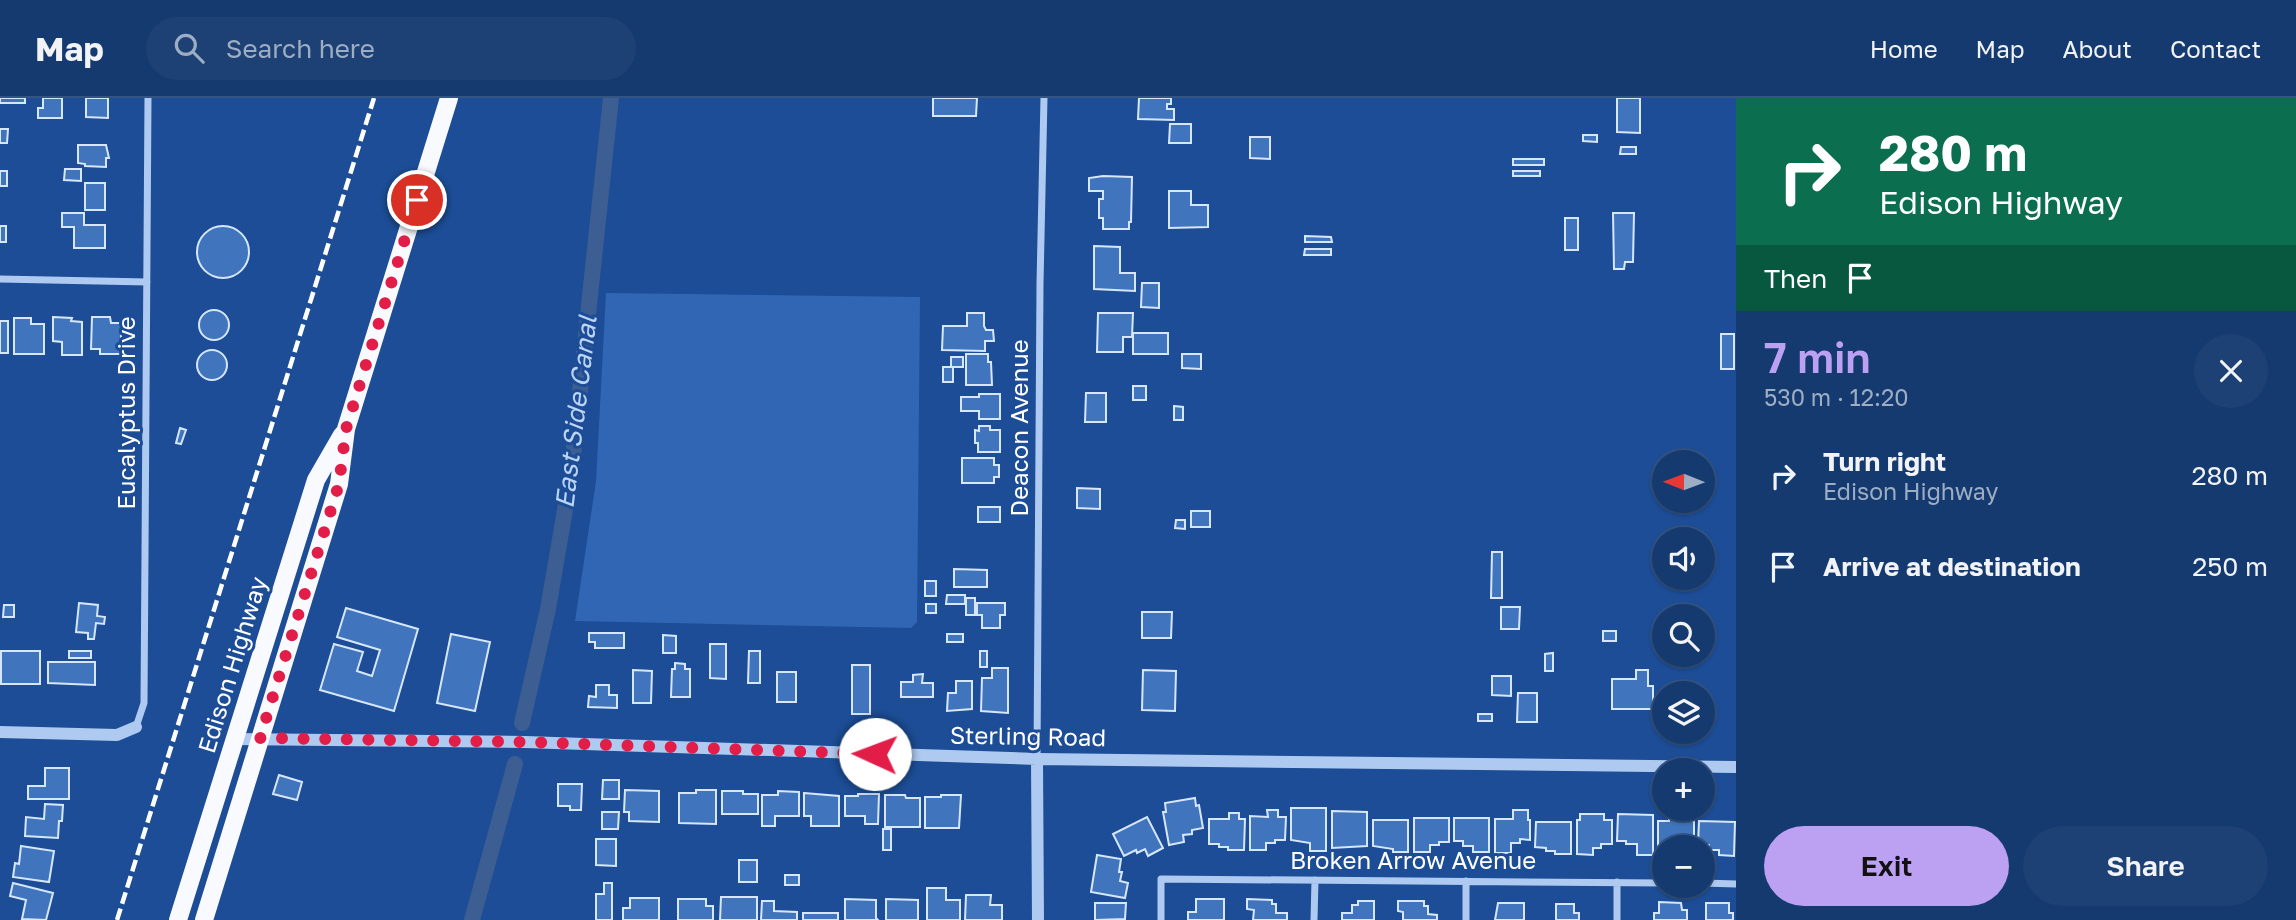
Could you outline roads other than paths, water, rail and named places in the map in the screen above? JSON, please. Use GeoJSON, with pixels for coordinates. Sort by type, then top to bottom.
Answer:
{"type":"FeatureCollection","features":[{"type":"Feature","properties":{"kind":"main road","name":"Edison Highway"},"geometry":{"type":"LineString","coordinates":[[204,920],[339,484],[346,429],[449,98]]}},
{"type":"Feature","properties":{"kind":"main road","name":"Edison Highway"},"geometry":{"type":"LineString","coordinates":[[178,920],[316,480],[346,429]]}},
{"type":"Feature","properties":{"kind":"street","name":"Eucalyptus Drive"},"geometry":{"type":"LineString","coordinates":[[136,727],[144,703],[148,98]]}},
{"type":"Feature","properties":{"kind":"street","name":"Deacon Avenue"},"geometry":{"type":"LineString","coordinates":[[1037,759],[1044,98]]}},
{"type":"Feature","properties":{"kind":"street"},"geometry":{"type":"LineString","coordinates":[[0,279],[147,282]]}},
{"type":"Feature","properties":{"kind":"street"},"geometry":{"type":"LineString","coordinates":[[0,732],[117,736],[136,727]]}},
{"type":"Feature","properties":{"kind":"street","name":"Sterling Road"},"geometry":{"type":"LineString","coordinates":[[235,739],[526,742],[1037,759],[1736,767]]}},
{"type":"Feature","properties":{"kind":"street"},"geometry":{"type":"LineString","coordinates":[[1037,759],[1038,920]]}},
{"type":"Feature","properties":{"kind":"street","name":"Broken Arrow Avenue"},"geometry":{"type":"LineString","coordinates":[[1161,920],[1161,879],[1652,883]]}},
{"type":"Feature","properties":{"kind":"street"},"geometry":{"type":"LineString","coordinates":[[1314,920],[1315,880]]}},
{"type":"Feature","properties":{"kind":"street"},"geometry":{"type":"LineString","coordinates":[[1466,881],[1466,920]]}},
{"type":"Feature","properties":{"kind":"street"},"geometry":{"type":"LineString","coordinates":[[1617,882],[1617,920]]}},
{"type":"Feature","properties":{"kind":"street"},"geometry":{"type":"LineString","coordinates":[[1715,883],[1736,884]]}},
{"type":"Feature","properties":{"kind":"waterway","name":"East Side Canal"},"geometry":{"type":"LineString","coordinates":[[522,723],[548,609],[571,475],[611,98]]}},
{"type":"Feature","properties":{"kind":"waterway","name":"East Side Canal"},"geometry":{"type":"LineString","coordinates":[[472,920],[515,764]]}},
{"type":"Feature","properties":{"kind":"railway"},"geometry":{"type":"LineString","coordinates":[[117,920],[374,98]]}}]}
